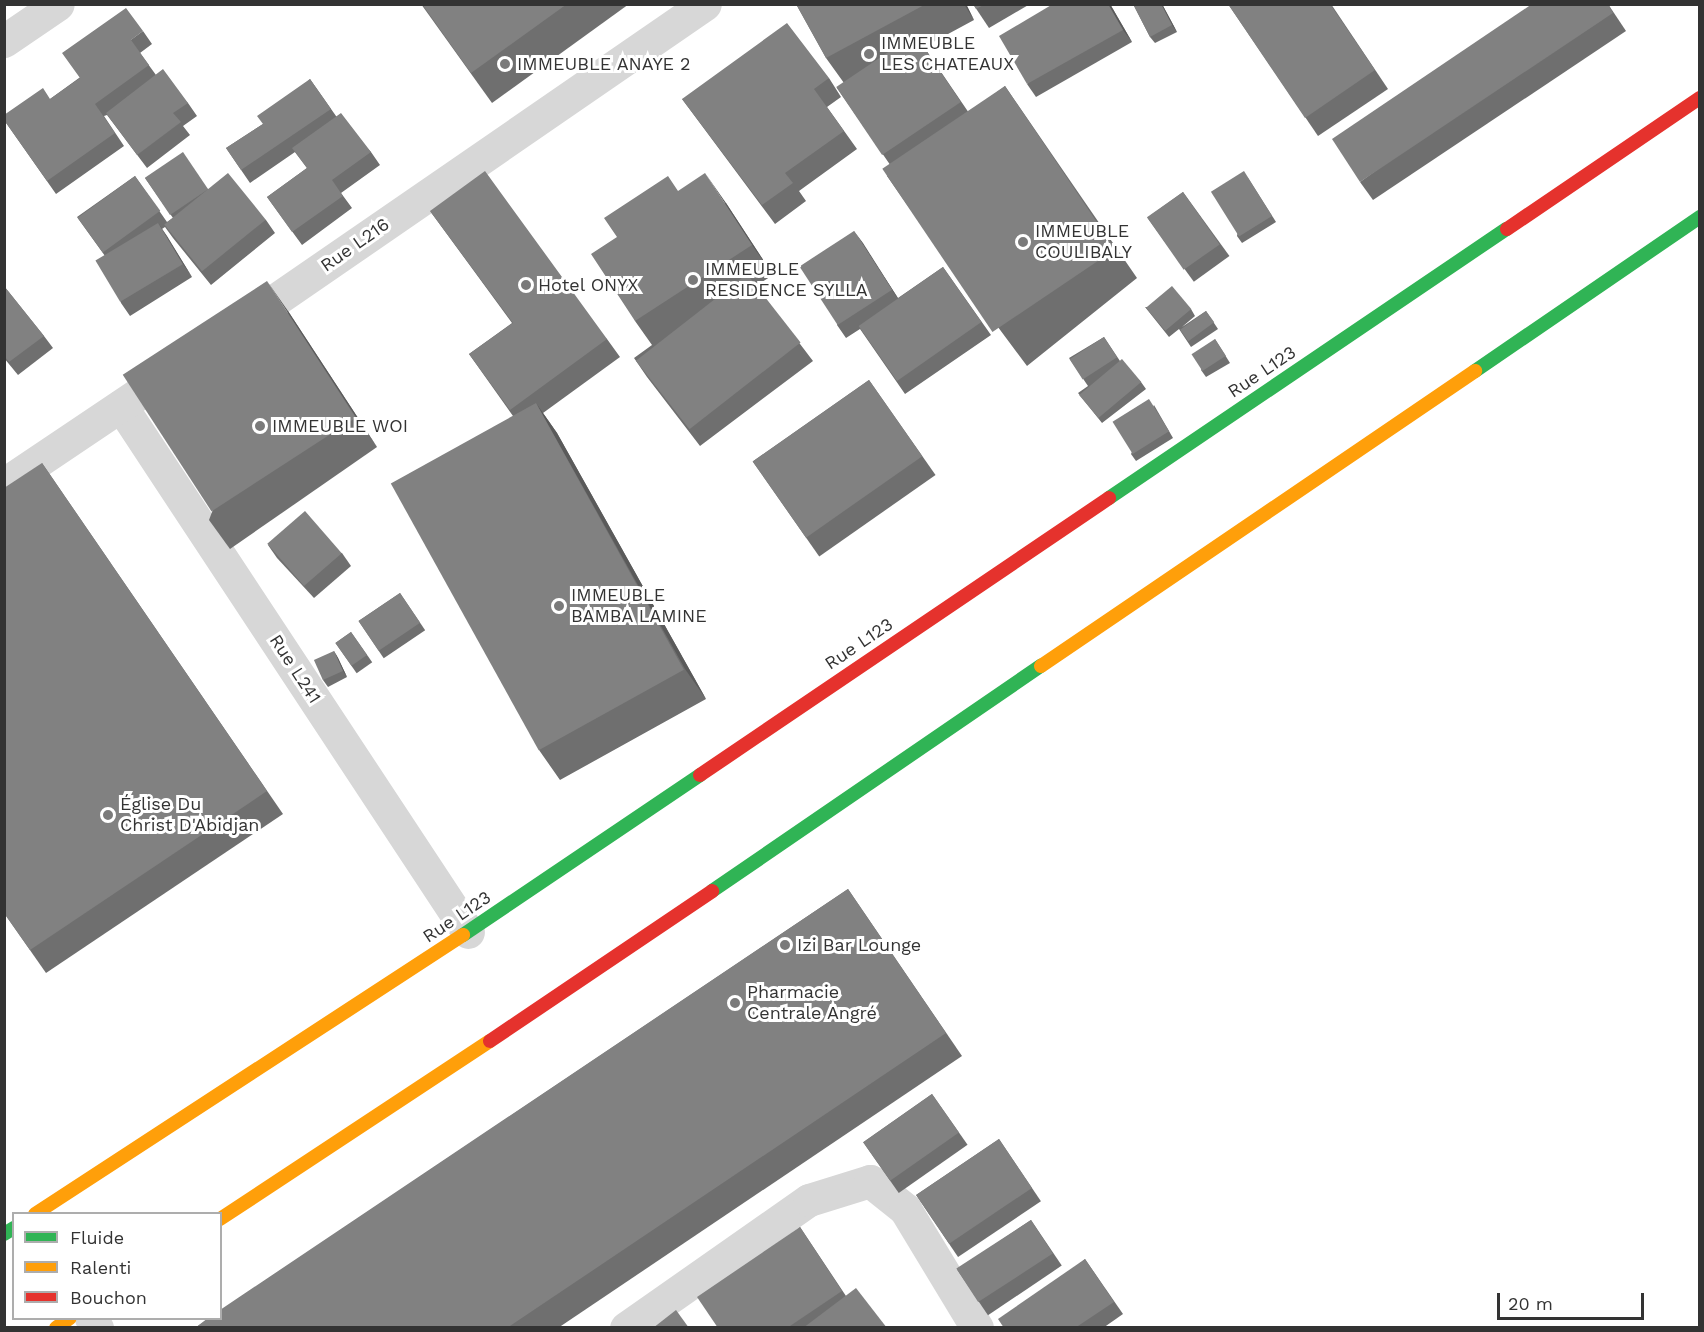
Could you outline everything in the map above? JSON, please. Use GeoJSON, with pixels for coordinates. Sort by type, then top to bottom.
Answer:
{"type":"FeatureCollection","features":[{"type":"Feature","properties":{"kind":"main road","name":"Rue L123"},"geometry":{"type":"LineString","coordinates":[[38,1212],[468,932],[1700,98]]}},
{"type":"Feature","properties":{"kind":"main road"},"geometry":{"type":"LineString","coordinates":[[222,1218],[527,1017],[1700,217]]}},
{"type":"Feature","properties":{"kind":"street"},"geometry":{"type":"LineString","coordinates":[[4,41],[58,4]]}},
{"type":"Feature","properties":{"kind":"street","name":"Rue L216"},"geometry":{"type":"LineString","coordinates":[[4,484],[209,346],[705,4]]}},
{"type":"Feature","properties":{"kind":"street","name":"Rue L241"},"geometry":{"type":"LineString","coordinates":[[121,406],[468,932]]}},
{"type":"Feature","properties":{"kind":"street"},"geometry":{"type":"LineString","coordinates":[[626,1328],[809,1200],[870,1181],[905,1209],[977,1328]]}},
{"type":"Feature","properties":{"kind":"building"},"geometry":{"type":"Polygon","coordinates":[[[422,4],[567,4],[471,73],[422,4]]]}},
{"type":"Feature","properties":{"kind":"building"},"geometry":{"type":"Polygon","coordinates":[[[796,4],[926,4],[826,58],[796,4]]]}},
{"type":"Feature","properties":{"kind":"building"},"geometry":{"type":"Polygon","coordinates":[[[973,4],[985,4],[976,9],[973,4]]]}},
{"type":"Feature","properties":{"kind":"building"},"geometry":{"type":"Polygon","coordinates":[[[1053,4],[1108,4],[1123,30],[1027,84],[999,36],[1053,4]]]}},
{"type":"Feature","properties":{"kind":"building"},"geometry":{"type":"Polygon","coordinates":[[[1133,4],[1161,4],[1172,25],[1150,37],[1133,4]]]}},
{"type":"Feature","properties":{"kind":"building"},"geometry":{"type":"Polygon","coordinates":[[[1228,4],[1330,4],[1375,70],[1305,118],[1228,4]]]}},
{"type":"Feature","properties":{"kind":"building"},"geometry":{"type":"Polygon","coordinates":[[[1532,4],[1608,4],[1613,13],[1360,182],[1332,139],[1532,4]]]}},
{"type":"Feature","properties":{"kind":"building"},"geometry":{"type":"Polygon","coordinates":[[[126,8],[143,31],[131,40],[149,65],[95,104],[115,133],[47,181],[4,120],[4,115],[43,88],[50,99],[80,78],[62,53],[126,8]]]}},
{"type":"Feature","properties":{"kind":"building"},"geometry":{"type":"Polygon","coordinates":[[[787,23],[829,78],[814,89],[844,131],[785,173],[793,183],[762,205],[682,99],[787,23]]]}},
{"type":"Feature","properties":{"kind":"building"},"geometry":{"type":"Polygon","coordinates":[[[915,34],[961,102],[882,155],[836,87],[915,34]]]}},
{"type":"Feature","properties":{"kind":"building"},"geometry":{"type":"Polygon","coordinates":[[[163,69],[188,103],[173,113],[181,122],[137,155],[106,113],[163,69]]]}},
{"type":"Feature","properties":{"kind":"building"},"geometry":{"type":"Polygon","coordinates":[[[310,79],[331,109],[241,170],[226,148],[263,124],[257,116],[310,79]]]}},
{"type":"Feature","properties":{"kind":"building","name":"IMMEUBLE COULIBALY"},"geometry":{"type":"Polygon","coordinates":[[[1005,86],[1115,249],[992,332],[882,169],[1005,86]]]}},
{"type":"Feature","properties":{"kind":"building"},"geometry":{"type":"Polygon","coordinates":[[[341,113],[371,152],[332,180],[343,196],[292,232],[267,197],[307,168],[292,148],[341,113]]]}},
{"type":"Feature","properties":{"kind":"building"},"geometry":{"type":"Polygon","coordinates":[[[183,152],[208,189],[170,215],[145,178],[183,152]]]}},
{"type":"Feature","properties":{"kind":"building","name":"Hotel ONYX"},"geometry":{"type":"Polygon","coordinates":[[[485,171],[607,339],[510,410],[469,354],[513,323],[430,211],[485,171]]]}},
{"type":"Feature","properties":{"kind":"building"},"geometry":{"type":"Polygon","coordinates":[[[1244,171],[1272,216],[1239,237],[1211,192],[1244,171]]]}},
{"type":"Feature","properties":{"kind":"building"},"geometry":{"type":"Polygon","coordinates":[[[228,173],[266,220],[202,271],[164,225],[228,173]]]}},
{"type":"Feature","properties":{"kind":"building","name":"IMMEUBLE RESIDENCE SYLLA"},"geometry":{"type":"Polygon","coordinates":[[[705,173],[752,245],[635,321],[591,254],[617,237],[604,218],[668,176],[678,191],[705,173]]]}},
{"type":"Feature","properties":{"kind":"building"},"geometry":{"type":"Polygon","coordinates":[[[135,176],[160,211],[103,253],[78,218],[135,176]]]}},
{"type":"Feature","properties":{"kind":"building"},"geometry":{"type":"Polygon","coordinates":[[[1183,192],[1220,244],[1184,270],[1147,217],[1183,192]]]}},
{"type":"Feature","properties":{"kind":"building"},"geometry":{"type":"Polygon","coordinates":[[[158,223],[183,264],[120,302],[95,261],[158,223]]]}},
{"type":"Feature","properties":{"kind":"building"},"geometry":{"type":"Polygon","coordinates":[[[854,231],[892,290],[838,325],[799,266],[854,231]]]}},
{"type":"Feature","properties":{"kind":"building"},"geometry":{"type":"Polygon","coordinates":[[[943,267],[981,322],[897,381],[859,326],[943,267]]]}},
{"type":"Feature","properties":{"kind":"building"},"geometry":{"type":"Polygon","coordinates":[[[747,274],[801,343],[689,429],[636,361],[747,274]]]}},
{"type":"Feature","properties":{"kind":"building","name":"IMMEUBLE WOI"},"geometry":{"type":"Polygon","coordinates":[[[267,281],[356,418],[212,511],[123,375],[267,281]]]}},
{"type":"Feature","properties":{"kind":"building"},"geometry":{"type":"Polygon","coordinates":[[[4,286],[44,336],[9,362],[4,356],[4,286]]]}},
{"type":"Feature","properties":{"kind":"building"},"geometry":{"type":"Polygon","coordinates":[[[1172,286],[1191,309],[1165,331],[1146,308],[1172,286]]]}},
{"type":"Feature","properties":{"kind":"building"},"geometry":{"type":"Polygon","coordinates":[[[1206,311],[1214,322],[1188,341],[1180,330],[1206,311]]]}},
{"type":"Feature","properties":{"kind":"building"},"geometry":{"type":"Polygon","coordinates":[[[1104,337],[1117,357],[1083,379],[1070,359],[1104,337]]]}},
{"type":"Feature","properties":{"kind":"building"},"geometry":{"type":"Polygon","coordinates":[[[1215,339],[1226,356],[1202,371],[1192,354],[1215,339]]]}},
{"type":"Feature","properties":{"kind":"building"},"geometry":{"type":"Polygon","coordinates":[[[1122,359],[1141,382],[1098,418],[1079,395],[1122,359]]]}},
{"type":"Feature","properties":{"kind":"building"},"geometry":{"type":"Polygon","coordinates":[[[869,380],[922,456],[806,538],[753,461],[869,380]]]}},
{"type":"Feature","properties":{"kind":"building"},"geometry":{"type":"Polygon","coordinates":[[[1149,399],[1169,431],[1133,454],[1113,422],[1149,399]]]}},
{"type":"Feature","properties":{"kind":"building","name":"IMMEUBLE BAMBA LAMINE"},"geometry":{"type":"Polygon","coordinates":[[[536,403],[684,670],[539,750],[391,483],[536,403]]]}},
{"type":"Feature","properties":{"kind":"building"},"geometry":{"type":"Polygon","coordinates":[[[42,463],[267,791],[30,950],[4,913],[4,488],[42,463]]]}},
{"type":"Feature","properties":{"kind":"building"},"geometry":{"type":"Polygon","coordinates":[[[305,511],[342,553],[304,586],[267,544],[305,511]]]}},
{"type":"Feature","properties":{"kind":"building"},"geometry":{"type":"Polygon","coordinates":[[[400,593],[420,623],[379,651],[359,621],[400,593]]]}},
{"type":"Feature","properties":{"kind":"building"},"geometry":{"type":"Polygon","coordinates":[[[351,632],[367,655],[351,666],[335,643],[351,632]]]}},
{"type":"Feature","properties":{"kind":"building"},"geometry":{"type":"Polygon","coordinates":[[[334,651],[343,671],[323,680],[314,660],[334,651]]]}},
{"type":"Feature","properties":{"kind":"building"},"geometry":{"type":"Polygon","coordinates":[[[848,889],[946,1033],[507,1328],[195,1328],[205,1320],[222,1320],[222,1309],[848,889]]]}},
{"type":"Feature","properties":{"kind":"building"},"geometry":{"type":"Polygon","coordinates":[[[932,1094],[959,1133],[890,1181],[863,1142],[932,1094]]]}},
{"type":"Feature","properties":{"kind":"building"},"geometry":{"type":"Polygon","coordinates":[[[999,1139],[1032,1188],[949,1244],[916,1195],[999,1139]]]}},
{"type":"Feature","properties":{"kind":"building"},"geometry":{"type":"Polygon","coordinates":[[[1031,1220],[1053,1254],[978,1302],[956,1268],[1031,1220]]]}},
{"type":"Feature","properties":{"kind":"building"},"geometry":{"type":"Polygon","coordinates":[[[800,1227],[842,1291],[787,1328],[718,1328],[697,1297],[800,1227]]]}},
{"type":"Feature","properties":{"kind":"building"},"geometry":{"type":"Polygon","coordinates":[[[1085,1259],[1114,1302],[1075,1328],[1004,1328],[998,1319],[1085,1259]]]}},
{"type":"Feature","properties":{"kind":"building"},"geometry":{"type":"Polygon","coordinates":[[[856,1288],[887,1328],[803,1328],[856,1288]]]}},
{"type":"Feature","properties":{"kind":"building"},"geometry":{"type":"Polygon","coordinates":[[[676,1310],[689,1328],[653,1328],[676,1310]]]}},
{"type":"Feature","properties":{"kind":"traffic: fast"},"geometry":{"type":"LineString","coordinates":[[1475,371],[1700,217]]}},
{"type":"Feature","properties":{"kind":"traffic: fast"},"geometry":{"type":"LineString","coordinates":[[1109,498],[1507,229]]}},
{"type":"Feature","properties":{"kind":"traffic: fast"},"geometry":{"type":"LineString","coordinates":[[712,891],[1041,666]]}},
{"type":"Feature","properties":{"kind":"traffic: fast"},"geometry":{"type":"LineString","coordinates":[[463,935],[700,775]]}},
{"type":"Feature","properties":{"kind":"traffic: fast"},"geometry":{"type":"LineString","coordinates":[[4,1234],[12,1229]]}},
{"type":"Feature","properties":{"kind":"traffic: slow"},"geometry":{"type":"LineString","coordinates":[[1041,666],[1475,371]]}},
{"type":"Feature","properties":{"kind":"traffic: slow"},"geometry":{"type":"LineString","coordinates":[[38,1212],[463,935]]}},
{"type":"Feature","properties":{"kind":"traffic: slow"},"geometry":{"type":"LineString","coordinates":[[222,1218],[490,1041]]}},
{"type":"Feature","properties":{"kind":"traffic: slow"},"geometry":{"type":"LineString","coordinates":[[56,1328],[67,1320]]}},
{"type":"Feature","properties":{"kind":"traffic: jam"},"geometry":{"type":"LineString","coordinates":[[1507,229],[1700,98]]}},
{"type":"Feature","properties":{"kind":"traffic: jam"},"geometry":{"type":"LineString","coordinates":[[700,775],[1109,498]]}},
{"type":"Feature","properties":{"kind":"traffic: jam"},"geometry":{"type":"LineString","coordinates":[[490,1041],[712,891]]}},
{"type":"Feature","properties":{"kind":"place","name":"IMMEUBLE LES CHATEAUX"},"geometry":{"type":"Point","coordinates":[869,54]}},
{"type":"Feature","properties":{"kind":"place","name":"IMMEUBLE ANAYE 2"},"geometry":{"type":"Point","coordinates":[505,64]}},
{"type":"Feature","properties":{"kind":"place","name":"IMMEUBLE COULIBALY"},"geometry":{"type":"Point","coordinates":[1023,242]}},
{"type":"Feature","properties":{"kind":"place","name":"IMMEUBLE RESIDENCE SYLLA"},"geometry":{"type":"Point","coordinates":[693,280]}},
{"type":"Feature","properties":{"kind":"place","name":"Hotel ONYX"},"geometry":{"type":"Point","coordinates":[526,285]}},
{"type":"Feature","properties":{"kind":"place","name":"IMMEUBLE WOI"},"geometry":{"type":"Point","coordinates":[260,426]}},
{"type":"Feature","properties":{"kind":"place","name":"IMMEUBLE BAMBA LAMINE"},"geometry":{"type":"Point","coordinates":[559,606]}},
{"type":"Feature","properties":{"kind":"place","name":"Église Du Christ D'Abidjan"},"geometry":{"type":"Point","coordinates":[108,815]}},
{"type":"Feature","properties":{"kind":"place","name":"Izi Bar Lounge"},"geometry":{"type":"Point","coordinates":[785,945]}},
{"type":"Feature","properties":{"kind":"place","name":"Pharmacie Centrale Angré"},"geometry":{"type":"Point","coordinates":[735,1003]}}]}
